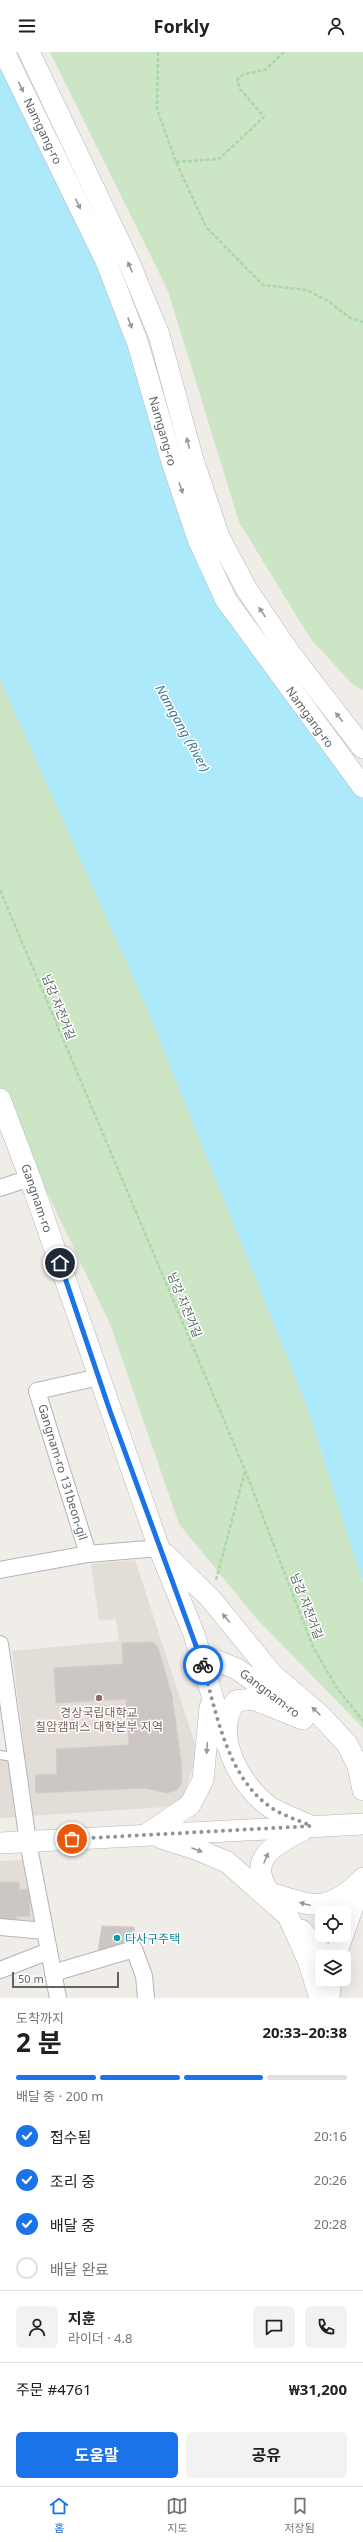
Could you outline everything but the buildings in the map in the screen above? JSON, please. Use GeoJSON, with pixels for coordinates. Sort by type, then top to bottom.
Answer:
{"type":"FeatureCollection","features":[{"type":"Feature","properties":{"kind":"street","name":"Namgang-ro"},"geometry":{"type":"LineString","coordinates":[[4,52],[106,261],[138,344],[173,465],[198,539],[226,600],[363,787]]}},
{"type":"Feature","properties":{"kind":"street","name":"Namgang-ro"},"geometry":{"type":"LineString","coordinates":[[29,52],[128,260],[159,335],[193,460],[219,537],[247,590],[289,652],[363,748]]}},
{"type":"Feature","properties":{"kind":"street","name":"Gangnam-ro"},"geometry":{"type":"LineString","coordinates":[[0,1099],[30,1178],[159,1548],[194,1634],[200,1654],[237,1669],[303,1719],[346,1759],[361,1784]]}},
{"type":"Feature","properties":{"kind":"street"},"geometry":{"type":"LineString","coordinates":[[0,1188],[30,1178]]}},
{"type":"Feature","properties":{"kind":"street","name":"Gangnam-ro 131beon-gil"},"geometry":{"type":"LineString","coordinates":[[88,1554],[37,1391],[99,1377]]}},
{"type":"Feature","properties":{"kind":"street","name":"Gangnam-ro"},"geometry":{"type":"LineString","coordinates":[[159,1548],[211,1599],[272,1674],[321,1716],[347,1744],[358,1766],[361,1784]]}},
{"type":"Feature","properties":{"kind":"street","name":"Gangnam-ro 131beon-gil"},"geometry":{"type":"LineString","coordinates":[[0,1570],[88,1554],[159,1548]]}},
{"type":"Feature","properties":{"kind":"street"},"geometry":{"type":"LineString","coordinates":[[194,1634],[272,1674]]}},
{"type":"Feature","properties":{"kind":"street"},"geometry":{"type":"LineString","coordinates":[[0,1644],[28,1842],[58,1998]]}},
{"type":"Feature","properties":{"kind":"street"},"geometry":{"type":"LineString","coordinates":[[200,1654],[226,1743],[247,1786],[270,1807],[311,1826]]}},
{"type":"Feature","properties":{"kind":"street"},"geometry":{"type":"LineString","coordinates":[[147,1834],[190,1805],[203,1780],[211,1695]]}},
{"type":"Feature","properties":{"kind":"street"},"geometry":{"type":"LineString","coordinates":[[226,1743],[228,1711],[236,1701],[253,1699],[303,1719]]}},
{"type":"Feature","properties":{"kind":"street"},"geometry":{"type":"LineString","coordinates":[[0,1843],[147,1834],[363,1824]]}},
{"type":"Feature","properties":{"kind":"street"},"geometry":{"type":"LineString","coordinates":[[311,1826],[276,1843],[266,1856],[262,1866],[262,1883],[288,1916],[320,1950]]}},
{"type":"Feature","properties":{"kind":"street"},"geometry":{"type":"LineString","coordinates":[[147,1834],[196,1849],[227,1862],[288,1916],[308,1960],[320,1998]]}},
{"type":"Feature","properties":{"kind":"street"},"geometry":{"type":"LineString","coordinates":[[270,1893],[312,1906],[327,1904],[346,1895],[363,1878]]}},
{"type":"Feature","properties":{"kind":"street"},"geometry":{"type":"LineString","coordinates":[[337,1950],[363,1878]]}},
{"type":"Feature","properties":{"kind":"street"},"geometry":{"type":"LineString","coordinates":[[0,1927],[46,1931]]}},
{"type":"Feature","properties":{"kind":"street"},"geometry":{"type":"LineString","coordinates":[[53,1973],[134,1949],[144,1976],[146,1998]]}},
{"type":"Feature","properties":{"kind":"street"},"geometry":{"type":"LineString","coordinates":[[0,1970],[49,1951]]}},
{"type":"Feature","properties":{"kind":"street"},"geometry":{"type":"LineString","coordinates":[[329,1998],[330,1986]]}},
{"type":"Feature","properties":{"kind":"lane"},"geometry":{"type":"LineString","coordinates":[[0,1755],[12,1757]]}},
{"type":"Feature","properties":{"kind":"path"},"geometry":{"type":"LineString","coordinates":[[158,52],[157,109],[176,162],[206,227],[263,285],[307,290],[328,301],[350,318],[363,322]]}},
{"type":"Feature","properties":{"kind":"path"},"geometry":{"type":"LineString","coordinates":[[176,162],[219,159],[264,117],[240,89],[237,80],[244,74],[265,70],[284,52]]}},
{"type":"Feature","properties":{"kind":"path","name":"남강 자전거길"},"geometry":{"type":"LineString","coordinates":[[0,890],[245,1470],[313,1647],[337,1688],[363,1721]]}},
{"type":"Feature","properties":{"kind":"path"},"geometry":{"type":"LineString","coordinates":[[211,1599],[245,1470]]}},
{"type":"Feature","properties":{"kind":"shaded area","name":"경상국립대학교 칠암캠퍼스 대학본부 지역"},"geometry":{"type":"Polygon","coordinates":[[[135,1560],[198,1753],[180,1806],[0,1818],[0,1753],[24,1745],[12,1651],[119,1641],[116,1619],[99,1621],[91,1564],[135,1560]]]}},
{"type":"Feature","properties":{"kind":"shaded area"},"geometry":{"type":"Polygon","coordinates":[[[27,1860],[36,1927],[0,1924],[0,1861],[27,1860]]]}},
{"type":"Feature","properties":{"kind":"green space"},"geometry":{"type":"Polygon","coordinates":[[[50,52],[363,52],[363,690],[353,685],[310,638],[239,522],[168,291],[50,52]]]}},
{"type":"Feature","properties":{"kind":"green space"},"geometry":{"type":"Polygon","coordinates":[[[0,679],[146,1006],[306,1404],[363,1582],[363,1728],[256,1618],[179,1524],[110,1324],[0,1094],[0,679]]]}},
{"type":"Feature","properties":{"kind":"water","name":"Namgang (River)"},"geometry":{"type":"Polygon","coordinates":[[[0,52],[96,234],[212,573],[363,799],[363,1582],[306,1404],[146,1006],[0,679],[0,52]]]}},
{"type":"Feature","properties":{"kind":"way so far"},"geometry":{"type":"LineString","coordinates":[[72,1839],[311,1826],[270,1807],[247,1786],[226,1743],[203,1665]]}},
{"type":"Feature","properties":{"kind":"place","name":"경상국립대학교 칠암캠퍼스 대학본부 지역"},"geometry":{"type":"Point","coordinates":[99,1698]}},
{"type":"Feature","properties":{"kind":"place","name":"다사구주택"},"geometry":{"type":"Point","coordinates":[117,1938]}},
{"type":"Feature","properties":{"kind":"route"},"geometry":{"type":"LineString","coordinates":[[60,1263],[110,1411],[159,1548],[194,1634],[203,1665]]}}]}
